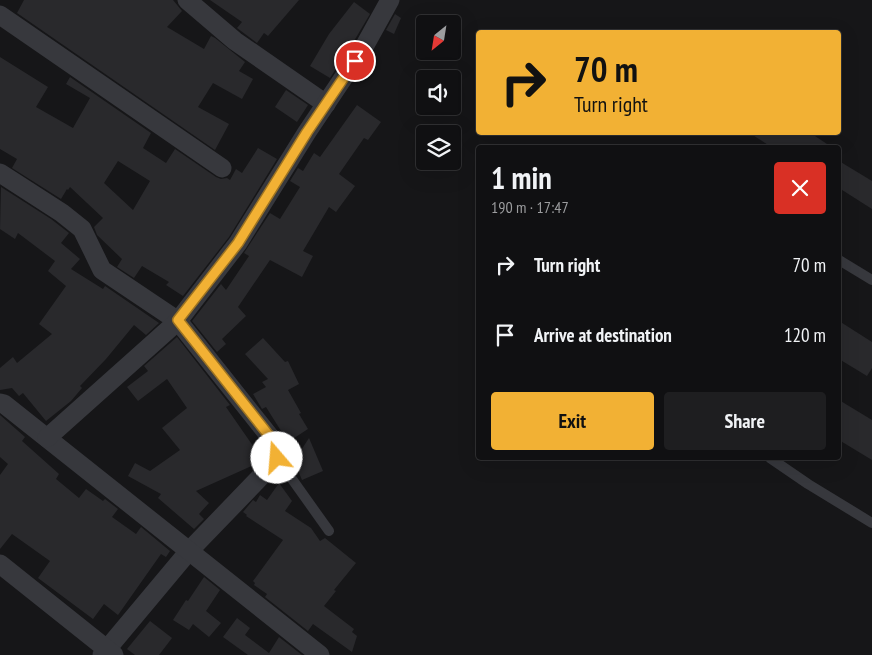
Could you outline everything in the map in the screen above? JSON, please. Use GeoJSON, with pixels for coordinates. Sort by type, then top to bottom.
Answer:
{"type":"FeatureCollection","features":[{"type":"Feature","properties":{"kind":"street"},"geometry":{"type":"LineString","coordinates":[[186,0],[235,40],[326,104]]}},
{"type":"Feature","properties":{"kind":"street"},"geometry":{"type":"LineString","coordinates":[[47,438],[178,320],[238,243],[364,47],[390,0]]}},
{"type":"Feature","properties":{"kind":"street"},"geometry":{"type":"LineString","coordinates":[[0,16],[222,168]]}},
{"type":"Feature","properties":{"kind":"street"},"geometry":{"type":"LineString","coordinates":[[0,173],[62,213],[82,229],[102,270],[178,320],[278,447],[277,458],[270,467],[189,551],[107,653],[0,564]]}},
{"type":"Feature","properties":{"kind":"street"},"geometry":{"type":"LineString","coordinates":[[0,403],[4,404],[320,655]]}},
{"type":"Feature","properties":{"kind":"lane"},"geometry":{"type":"LineString","coordinates":[[841,261],[872,280]]}},
{"type":"Feature","properties":{"kind":"lane"},"geometry":{"type":"LineString","coordinates":[[277,458],[328,531]]}},
{"type":"Feature","properties":{"kind":"lane"},"geometry":{"type":"LineString","coordinates":[[773,460],[872,523]]}},
{"type":"Feature","properties":{"kind":"building"},"geometry":{"type":"Polygon","coordinates":[[[24,0],[173,0],[182,11],[167,27],[204,49],[211,36],[215,38],[245,62],[239,71],[253,79],[242,99],[213,83],[198,107],[229,124],[215,150],[17,13],[24,0]]]}},
{"type":"Feature","properties":{"kind":"building"},"geometry":{"type":"Polygon","coordinates":[[[210,0],[299,0],[268,36],[264,33],[257,43],[237,28],[242,22],[210,0]]]}},
{"type":"Feature","properties":{"kind":"building"},"geometry":{"type":"Polygon","coordinates":[[[354,2],[370,14],[330,78],[310,66],[329,34],[354,2]]]}},
{"type":"Feature","properties":{"kind":"building"},"geometry":{"type":"Polygon","coordinates":[[[395,14],[401,18],[394,34],[386,30],[395,14]]]}},
{"type":"Feature","properties":{"kind":"building"},"geometry":{"type":"Polygon","coordinates":[[[0,57],[48,87],[36,107],[73,128],[90,98],[66,84],[70,77],[151,133],[143,148],[166,163],[175,149],[216,177],[230,180],[236,169],[242,173],[258,148],[277,159],[229,237],[183,296],[166,285],[169,282],[142,266],[134,278],[117,267],[122,259],[97,235],[94,227],[103,218],[70,187],[61,199],[12,168],[17,159],[0,149],[0,57]],[[118,161],[104,183],[133,210],[150,181],[118,161]]]}},
{"type":"Feature","properties":{"kind":"building"},"geometry":{"type":"Polygon","coordinates":[[[286,90],[308,105],[297,122],[275,107],[286,90]]]}},
{"type":"Feature","properties":{"kind":"building"},"geometry":{"type":"Polygon","coordinates":[[[357,105],[381,122],[368,140],[364,138],[339,174],[355,186],[336,212],[329,207],[303,251],[313,256],[302,277],[270,260],[238,307],[246,316],[222,339],[226,344],[217,352],[192,321],[221,284],[226,290],[249,256],[244,253],[270,213],[280,219],[300,187],[290,181],[298,168],[303,171],[314,153],[320,157],[357,105]]]}},
{"type":"Feature","properties":{"kind":"building"},"geometry":{"type":"Polygon","coordinates":[[[753,135],[814,135],[828,145],[768,145],[753,135]]]}},
{"type":"Feature","properties":{"kind":"building"},"geometry":{"type":"Polygon","coordinates":[[[841,162],[872,181],[872,209],[841,189],[841,162]]]}},
{"type":"Feature","properties":{"kind":"building"},"geometry":{"type":"Polygon","coordinates":[[[1,187],[51,219],[69,233],[61,243],[80,259],[71,269],[103,289],[105,286],[159,323],[146,335],[134,325],[106,359],[80,386],[82,388],[71,401],[46,421],[23,393],[19,396],[12,388],[0,390],[0,368],[13,357],[17,363],[52,334],[39,324],[66,286],[48,271],[55,261],[18,233],[15,239],[0,229],[1,187]]]}},
{"type":"Feature","properties":{"kind":"building"},"geometry":{"type":"Polygon","coordinates":[[[841,322],[872,342],[872,368],[867,376],[841,360],[841,322]]]}},
{"type":"Feature","properties":{"kind":"building"},"geometry":{"type":"Polygon","coordinates":[[[177,337],[230,405],[226,407],[262,459],[258,463],[196,491],[209,503],[199,514],[204,519],[194,529],[158,498],[161,494],[128,476],[135,463],[150,471],[180,450],[162,428],[187,408],[167,379],[138,401],[127,387],[148,371],[144,366],[177,337]]]}},
{"type":"Feature","properties":{"kind":"building"},"geometry":{"type":"Polygon","coordinates":[[[263,338],[285,362],[288,361],[299,384],[288,390],[308,429],[288,442],[266,407],[262,409],[253,394],[266,387],[262,382],[268,379],[245,354],[263,338]]]}},
{"type":"Feature","properties":{"kind":"building"},"geometry":{"type":"Polygon","coordinates":[[[841,401],[872,420],[872,460],[841,441],[841,401]]]}},
{"type":"Feature","properties":{"kind":"building"},"geometry":{"type":"Polygon","coordinates":[[[0,415],[25,437],[22,441],[59,474],[56,479],[79,498],[86,489],[103,501],[105,499],[118,509],[112,517],[136,534],[141,527],[170,551],[166,557],[161,554],[118,615],[104,604],[93,619],[38,578],[50,561],[12,534],[0,549],[0,475],[8,464],[0,457],[0,415]]]}},
{"type":"Feature","properties":{"kind":"building"},"geometry":{"type":"Polygon","coordinates":[[[309,438],[323,471],[302,480],[294,461],[309,438]]]}},
{"type":"Feature","properties":{"kind":"building"},"geometry":{"type":"Polygon","coordinates":[[[279,483],[292,501],[285,511],[311,528],[320,541],[325,538],[356,563],[334,590],[336,591],[324,606],[354,629],[352,632],[357,636],[352,652],[313,624],[308,631],[265,597],[267,594],[254,585],[253,581],[283,540],[246,516],[243,512],[253,500],[256,502],[260,495],[267,500],[279,483]]]}},
{"type":"Feature","properties":{"kind":"building"},"geometry":{"type":"Polygon","coordinates":[[[204,577],[220,590],[206,611],[221,623],[209,637],[193,624],[189,630],[173,620],[204,577]]]}},
{"type":"Feature","properties":{"kind":"building"},"geometry":{"type":"Polygon","coordinates":[[[237,618],[250,628],[245,635],[269,653],[279,637],[302,655],[248,655],[223,637],[237,618]]]}},
{"type":"Feature","properties":{"kind":"building"},"geometry":{"type":"Polygon","coordinates":[[[150,621],[172,638],[159,655],[135,655],[127,649],[150,621]]]}},
{"type":"Feature","properties":{"kind":"route"},"geometry":{"type":"LineString","coordinates":[[277,458],[278,447],[178,320],[238,243],[307,132],[355,61]]}}]}
